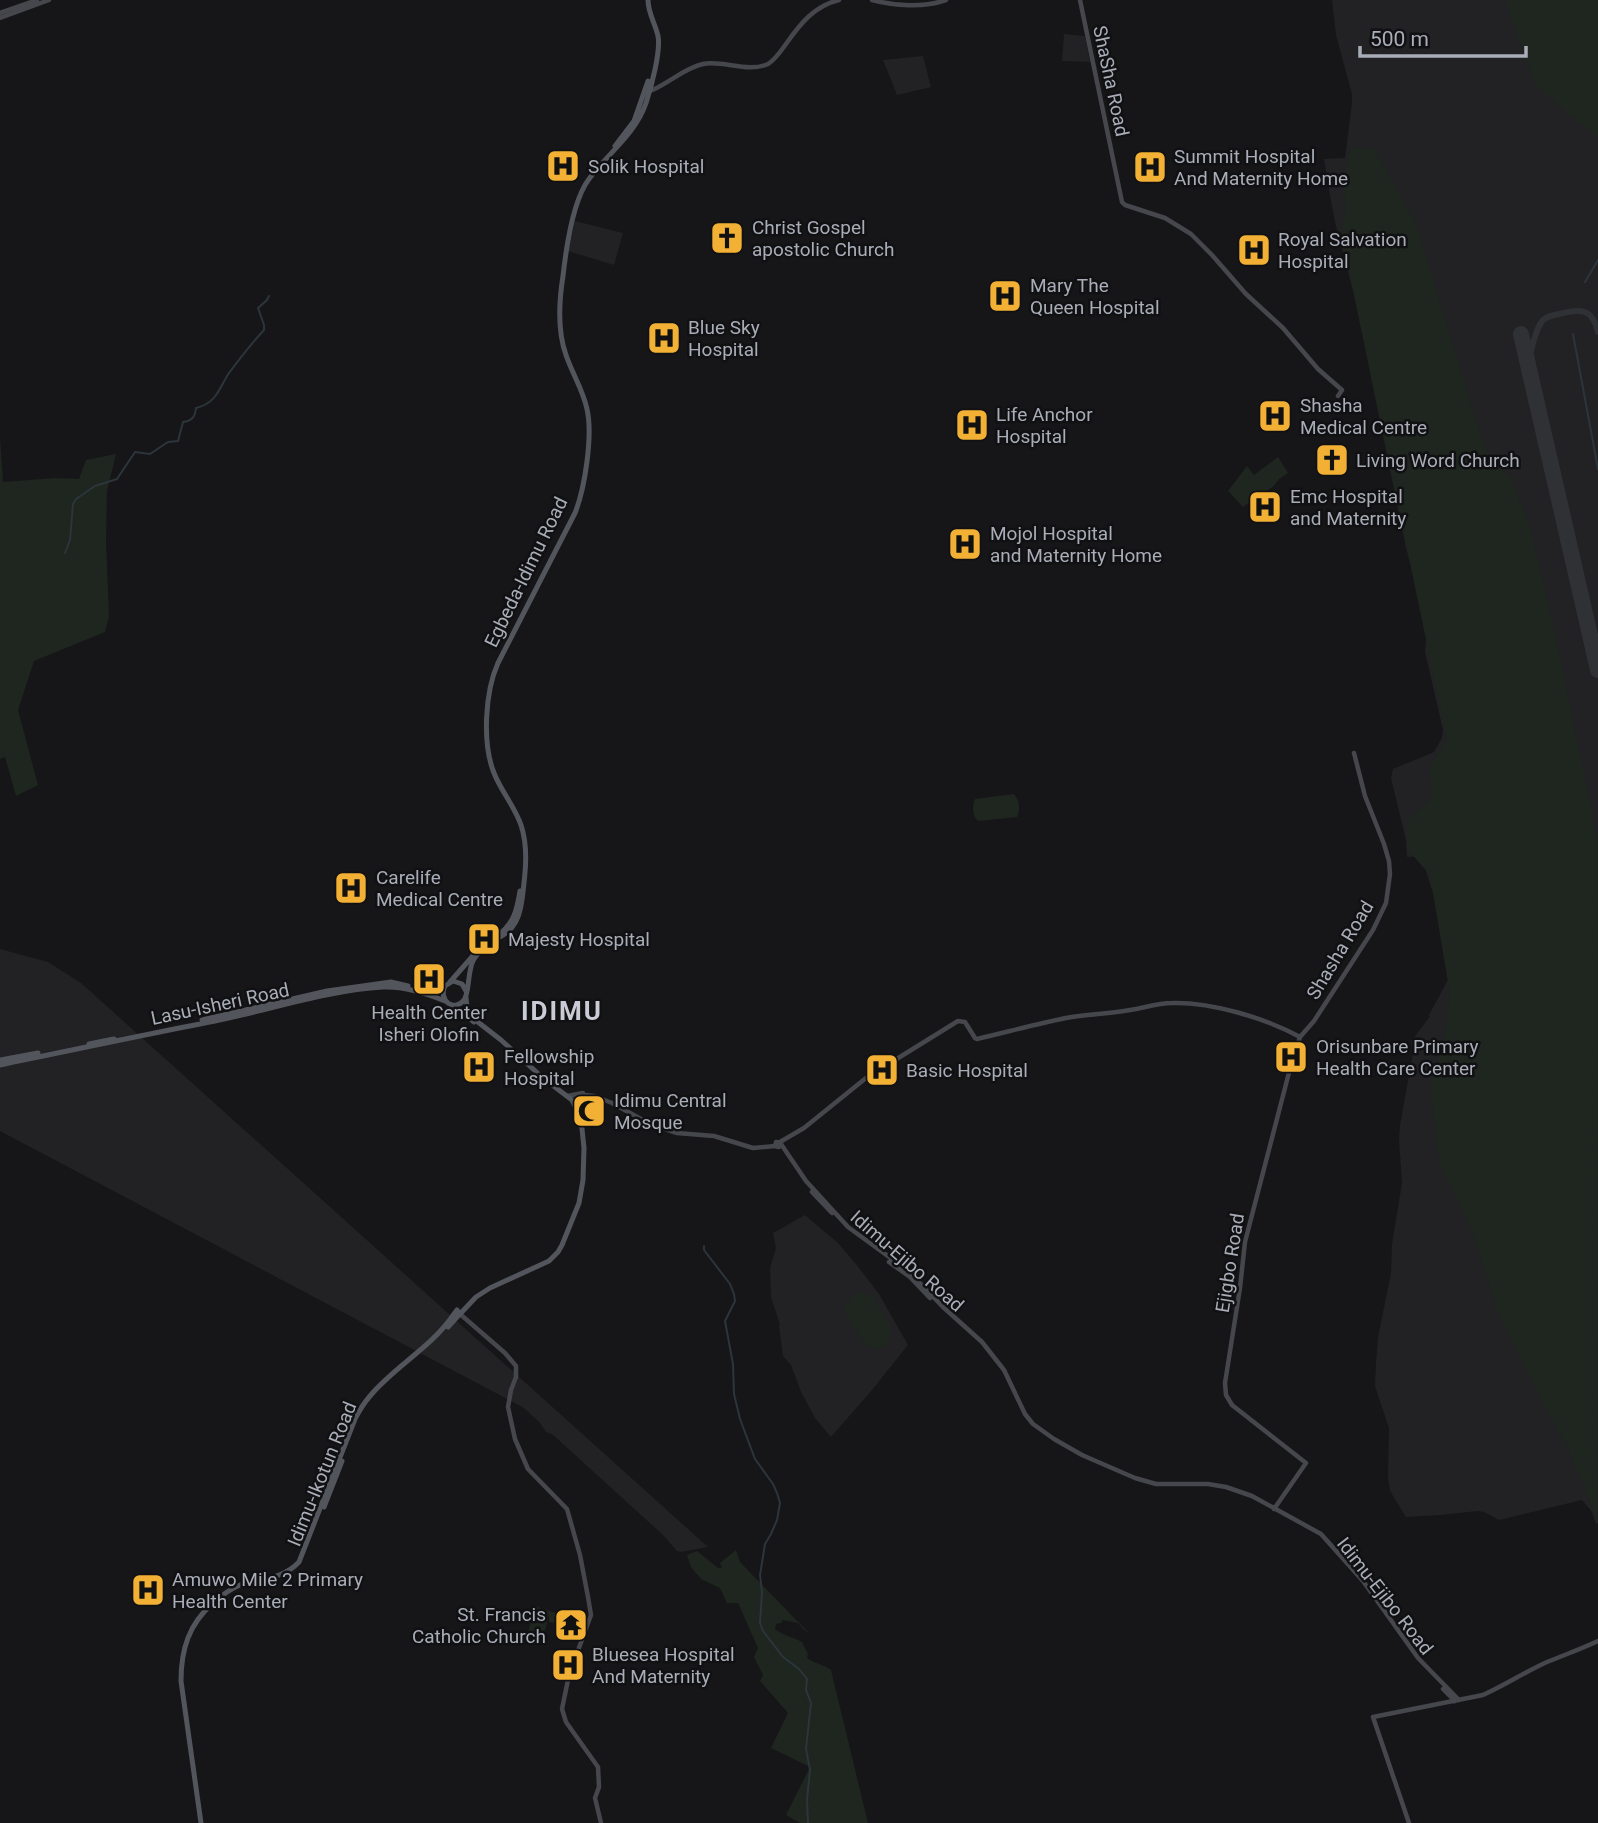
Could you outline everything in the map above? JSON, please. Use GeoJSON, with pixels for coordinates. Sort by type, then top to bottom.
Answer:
{"type":"FeatureCollection","features":[{"type":"Feature","properties":{"kind":"main road","name":"Egbeda-Idimu Road"},"geometry":{"type":"LineString","coordinates":[[574,379],[560,346],[558,325],[558,292],[568,226],[581,186],[628,130],[651,89],[658,41],[647,0]]}},
{"type":"Feature","properties":{"kind":"main road","name":"Egbeda-Idimu Road"},"geometry":{"type":"LineString","coordinates":[[466,993],[473,960],[483,949],[512,929],[519,916],[521,841],[507,801],[491,772],[486,755],[487,682],[569,520],[578,495],[586,418],[562,341],[560,319],[563,270],[582,191],[589,179],[626,139],[638,122],[651,94],[655,42],[646,11],[647,0]]}},
{"type":"Feature","properties":{"kind":"main road","name":"Egbeda-Idimu Road"},"geometry":{"type":"LineString","coordinates":[[447,984],[473,954],[510,925],[521,893]]}},
{"type":"Feature","properties":{"kind":"main road","name":"Lasu-Isheri Road"},"geometry":{"type":"LineString","coordinates":[[0,1062],[143,1037],[327,991],[391,982],[430,991],[447,984]]}},
{"type":"Feature","properties":{"kind":"main road"},"geometry":{"type":"LineString","coordinates":[[457,982],[465,987],[466,993],[462,1002],[452,1005],[445,1001],[442,993],[447,984],[457,982]]}},
{"type":"Feature","properties":{"kind":"main road","name":"Lasu-Isheri Road"},"geometry":{"type":"LineString","coordinates":[[305,998],[385,987],[406,988],[445,1001]]}},
{"type":"Feature","properties":{"kind":"main road","name":"Idimu-Ikotun Road"},"geometry":{"type":"LineString","coordinates":[[214,1604],[238,1586],[280,1576],[299,1562],[355,1419],[374,1390],[476,1297],[549,1261],[562,1245],[579,1203],[582,1187],[583,1127],[575,1105],[474,1019],[467,1009],[466,993]]}},
{"type":"Feature","properties":{"kind":"main road","name":"Idimu-Ikotun Road"},"geometry":{"type":"LineString","coordinates":[[214,1604],[238,1589],[292,1573],[300,1565],[306,1557],[363,1409],[376,1393],[440,1335],[489,1285],[548,1258],[555,1251],[573,1212],[579,1191],[581,1138],[574,1108],[569,1100],[540,1080],[489,1033],[452,1005]]}},
{"type":"Feature","properties":{"kind":"main road"},"geometry":{"type":"LineString","coordinates":[[202,1823],[181,1666],[191,1629],[201,1614],[214,1604]]}},
{"type":"Feature","properties":{"kind":"street"},"geometry":{"type":"LineString","coordinates":[[0,15],[37,0]]}},
{"type":"Feature","properties":{"kind":"street"},"geometry":{"type":"LineString","coordinates":[[0,15],[49,0]]}},
{"type":"Feature","properties":{"kind":"street"},"geometry":{"type":"LineString","coordinates":[[651,89],[699,62],[759,63],[769,60],[801,20],[817,6],[831,0]]}},
{"type":"Feature","properties":{"kind":"street"},"geometry":{"type":"LineString","coordinates":[[651,89],[703,64],[767,64],[810,15],[824,5],[839,0]]}},
{"type":"Feature","properties":{"kind":"street"},"geometry":{"type":"LineString","coordinates":[[872,0],[899,5],[946,0]]}},
{"type":"Feature","properties":{"kind":"street"},"geometry":{"type":"LineString","coordinates":[[879,0],[902,3],[940,0]]}},
{"type":"Feature","properties":{"kind":"street","name":"ShaSha Road"},"geometry":{"type":"LineString","coordinates":[[1080,0],[1122,202],[1164,218],[1191,234],[1283,328],[1318,369],[1342,390],[1338,396]]}},
{"type":"Feature","properties":{"kind":"street","name":"Shasha Road"},"geometry":{"type":"LineString","coordinates":[[1300,1037],[1314,1021],[1373,930],[1386,903],[1391,874],[1354,753]]}},
{"type":"Feature","properties":{"kind":"street"},"geometry":{"type":"LineString","coordinates":[[575,1105],[579,1097],[594,1096],[650,1124],[677,1133],[714,1136],[753,1148],[778,1145],[804,1128],[866,1078],[958,1021],[965,1022],[977,1039],[1066,1018],[1130,1010],[1158,1003],[1175,1003],[1220,1009],[1278,1025],[1300,1037]]}},
{"type":"Feature","properties":{"kind":"street","name":"Ejigbo Road"},"geometry":{"type":"LineString","coordinates":[[1274,1508],[1306,1462],[1232,1405],[1226,1395],[1225,1383],[1245,1242],[1300,1037]]}},
{"type":"Feature","properties":{"kind":"street"},"geometry":{"type":"LineString","coordinates":[[567,1096],[594,1093],[651,1122],[683,1132],[716,1134],[752,1145],[778,1145]]}},
{"type":"Feature","properties":{"kind":"street","name":"Idimu-Ejibo Road"},"geometry":{"type":"LineString","coordinates":[[778,1145],[804,1182],[846,1229],[909,1277],[981,1344],[1007,1380],[1023,1415],[1036,1429],[1080,1457],[1134,1480],[1156,1486],[1221,1488],[1274,1508],[1319,1536],[1361,1583],[1421,1663],[1457,1701]]}},
{"type":"Feature","properties":{"kind":"street"},"geometry":{"type":"LineString","coordinates":[[458,1314],[505,1353],[516,1366],[508,1408],[514,1439],[528,1469],[568,1509],[578,1543],[591,1615],[569,1675],[562,1709],[566,1722],[598,1767],[599,1787],[595,1798],[601,1823]]}},
{"type":"Feature","properties":{"kind":"street"},"geometry":{"type":"LineString","coordinates":[[1409,1823],[1373,1717],[1483,1695],[1549,1661],[1598,1641]]}},
{"type":"Feature","properties":{"kind":"shaded area"},"geometry":{"type":"Polygon","coordinates":[[[1332,0],[1598,0],[1596,1524],[1592,1512],[1582,1500],[1499,1520],[1478,1511],[1406,1517],[1390,1491],[1389,1428],[1375,1386],[1378,1337],[1391,1273],[1392,1244],[1402,1183],[1400,1125],[1413,1053],[1411,1042],[1430,1016],[1449,978],[1435,899],[1421,856],[1407,857],[1406,840],[1391,778],[1393,769],[1434,752],[1442,738],[1443,730],[1425,652],[1427,623],[1406,548],[1372,374],[1335,222],[1324,159],[1345,158],[1352,103],[1336,35],[1332,0]]]}},
{"type":"Feature","properties":{"kind":"shaded area"},"geometry":{"type":"Polygon","coordinates":[[[1505,0],[1598,0],[1598,138],[1535,85],[1505,0]]]}},
{"type":"Feature","properties":{"kind":"shaded area"},"geometry":{"type":"Polygon","coordinates":[[[1064,34],[1085,36],[1090,62],[1062,61],[1064,34]]]}},
{"type":"Feature","properties":{"kind":"shaded area"},"geometry":{"type":"Polygon","coordinates":[[[923,56],[931,87],[897,95],[883,60],[923,56]]]}},
{"type":"Feature","properties":{"kind":"shaded area"},"geometry":{"type":"Polygon","coordinates":[[[1351,146],[1374,149],[1415,221],[1478,427],[1492,462],[1511,478],[1530,527],[1598,842],[1597,1519],[1569,1450],[1498,1313],[1473,1234],[1439,1161],[1430,1083],[1444,1044],[1450,994],[1430,875],[1407,849],[1407,821],[1432,798],[1429,768],[1447,740],[1341,233],[1346,212],[1344,178],[1351,146]]]}},
{"type":"Feature","properties":{"kind":"shaded area"},"geometry":{"type":"Polygon","coordinates":[[[575,221],[623,233],[614,265],[568,251],[575,221]]]}},
{"type":"Feature","properties":{"kind":"shaded area"},"geometry":{"type":"Polygon","coordinates":[[[0,438],[3,482],[79,479],[86,460],[116,454],[107,491],[109,616],[105,632],[34,661],[18,710],[38,785],[16,796],[5,757],[0,759],[0,438]]]}},
{"type":"Feature","properties":{"kind":"shaded area"},"geometry":{"type":"Polygon","coordinates":[[[1278,457],[1288,473],[1243,507],[1228,491],[1247,466],[1254,475],[1278,457]]]}},
{"type":"Feature","properties":{"kind":"shaded area"},"geometry":{"type":"Polygon","coordinates":[[[1014,794],[1019,805],[1017,817],[976,819],[973,811],[975,799],[1014,794]]]}},
{"type":"Feature","properties":{"kind":"shaded area"},"geometry":{"type":"Polygon","coordinates":[[[0,949],[48,962],[81,983],[708,1547],[677,1551],[663,1535],[552,1434],[546,1432],[524,1408],[0,1131],[0,949]]]}},
{"type":"Feature","properties":{"kind":"shaded area"},"geometry":{"type":"Polygon","coordinates":[[[805,1215],[838,1243],[856,1264],[879,1294],[908,1345],[831,1437],[815,1418],[791,1365],[783,1356],[780,1325],[771,1297],[770,1268],[776,1248],[773,1233],[805,1215]]]}},
{"type":"Feature","properties":{"kind":"shaded area"},"geometry":{"type":"Polygon","coordinates":[[[859,1293],[873,1297],[891,1327],[891,1337],[883,1347],[874,1349],[865,1345],[843,1308],[859,1293]]]}},
{"type":"Feature","properties":{"kind":"shaded area"},"geometry":{"type":"Polygon","coordinates":[[[736,1550],[740,1562],[810,1634],[798,1623],[783,1620],[776,1624],[775,1629],[802,1642],[808,1654],[807,1658],[831,1670],[868,1823],[800,1823],[786,1815],[810,1767],[771,1748],[788,1713],[760,1681],[763,1675],[754,1657],[758,1648],[738,1603],[727,1603],[720,1588],[701,1579],[691,1567],[687,1555],[697,1551],[718,1568],[722,1568],[720,1563],[736,1550]]]}},
{"type":"Feature","properties":{"kind":"shaded area"},"geometry":{"type":"Polygon","coordinates":[[[535,1606],[556,1613],[554,1623],[549,1622],[549,1615],[543,1637],[528,1633],[535,1606]]]}},
{"type":"Feature","properties":{"kind":"waterway"},"geometry":{"type":"LineString","coordinates":[[1585,282],[1598,260]]}},
{"type":"Feature","properties":{"kind":"waterway"},"geometry":{"type":"LineString","coordinates":[[65,553],[70,540],[73,504],[76,499],[95,486],[117,479],[135,452],[150,454],[168,442],[178,441],[183,422],[192,418],[196,408],[213,399],[233,367],[264,330],[258,308],[269,296]]}},
{"type":"Feature","properties":{"kind":"waterway"},"geometry":{"type":"LineString","coordinates":[[1573,334],[1598,469]]}},
{"type":"Feature","properties":{"kind":"waterway"},"geometry":{"type":"LineString","coordinates":[[704,1246],[704,1250],[730,1284],[734,1294],[735,1301],[725,1321],[733,1364],[734,1394],[755,1459],[773,1484],[780,1503],[777,1520],[765,1544],[760,1575],[760,1623],[783,1657],[807,1679],[806,1690],[811,1703],[806,1749],[810,1770],[808,1823]]}},
{"type":"Feature","properties":{"kind":"taxiway"},"geometry":{"type":"LineString","coordinates":[[1529,363],[1538,329],[1543,320],[1549,317],[1573,311],[1584,312],[1592,318],[1598,332]]}},
{"type":"Feature","properties":{"kind":"runway"},"geometry":{"type":"LineString","coordinates":[[1521,334],[1598,670]]}},
{"type":"Feature","properties":{"kind":"place","name":"Solik Hospital"},"geometry":{"type":"Point","coordinates":[563,166]}},
{"type":"Feature","properties":{"kind":"place","name":"Summit Hospital And Maternity Home"},"geometry":{"type":"Point","coordinates":[1150,167]}},
{"type":"Feature","properties":{"kind":"place","name":"Christ Gospel apostolic Church"},"geometry":{"type":"Point","coordinates":[727,238]}},
{"type":"Feature","properties":{"kind":"place","name":"Royal Salvation Hospital"},"geometry":{"type":"Point","coordinates":[1254,250]}},
{"type":"Feature","properties":{"kind":"place","name":"Mary The Queen Hospital"},"geometry":{"type":"Point","coordinates":[1005,296]}},
{"type":"Feature","properties":{"kind":"place","name":"Blue Sky Hospital"},"geometry":{"type":"Point","coordinates":[664,338]}},
{"type":"Feature","properties":{"kind":"place","name":"Shasha Medical Centre"},"geometry":{"type":"Point","coordinates":[1275,416]}},
{"type":"Feature","properties":{"kind":"place","name":"Life Anchor Hospital"},"geometry":{"type":"Point","coordinates":[972,425]}},
{"type":"Feature","properties":{"kind":"place","name":"Living Word Church"},"geometry":{"type":"Point","coordinates":[1332,460]}},
{"type":"Feature","properties":{"kind":"place","name":"Emc Hospital and Maternity"},"geometry":{"type":"Point","coordinates":[1265,507]}},
{"type":"Feature","properties":{"kind":"place","name":"Mojol Hospital and Maternity Home"},"geometry":{"type":"Point","coordinates":[965,544]}},
{"type":"Feature","properties":{"kind":"place","name":"Carelife Medical Centre"},"geometry":{"type":"Point","coordinates":[351,888]}},
{"type":"Feature","properties":{"kind":"place","name":"Majesty Hospital"},"geometry":{"type":"Point","coordinates":[484,939]}},
{"type":"Feature","properties":{"kind":"place","name":"Health Center Isheri Olofin"},"geometry":{"type":"Point","coordinates":[429,979]}},
{"type":"Feature","properties":{"kind":"place","name":"Orisunbare Primary Health Care Center"},"geometry":{"type":"Point","coordinates":[1291,1057]}},
{"type":"Feature","properties":{"kind":"place","name":"Fellowship Hospital"},"geometry":{"type":"Point","coordinates":[479,1067]}},
{"type":"Feature","properties":{"kind":"place","name":"Basic Hospital"},"geometry":{"type":"Point","coordinates":[882,1070]}},
{"type":"Feature","properties":{"kind":"place","name":"Idimu Central Mosque"},"geometry":{"type":"Point","coordinates":[589,1111]}},
{"type":"Feature","properties":{"kind":"place","name":"Amuwo Mile 2 Primary Health Center"},"geometry":{"type":"Point","coordinates":[148,1590]}},
{"type":"Feature","properties":{"kind":"place","name":"St. Francis Catholic Church"},"geometry":{"type":"Point","coordinates":[571,1625]}},
{"type":"Feature","properties":{"kind":"place","name":"Bluesea Hospital And Maternity"},"geometry":{"type":"Point","coordinates":[568,1665]}},
{"type":"Feature","properties":{"kind":"district","name":"IDIMU"},"geometry":{"type":"Point","coordinates":[562,1011]}}]}
